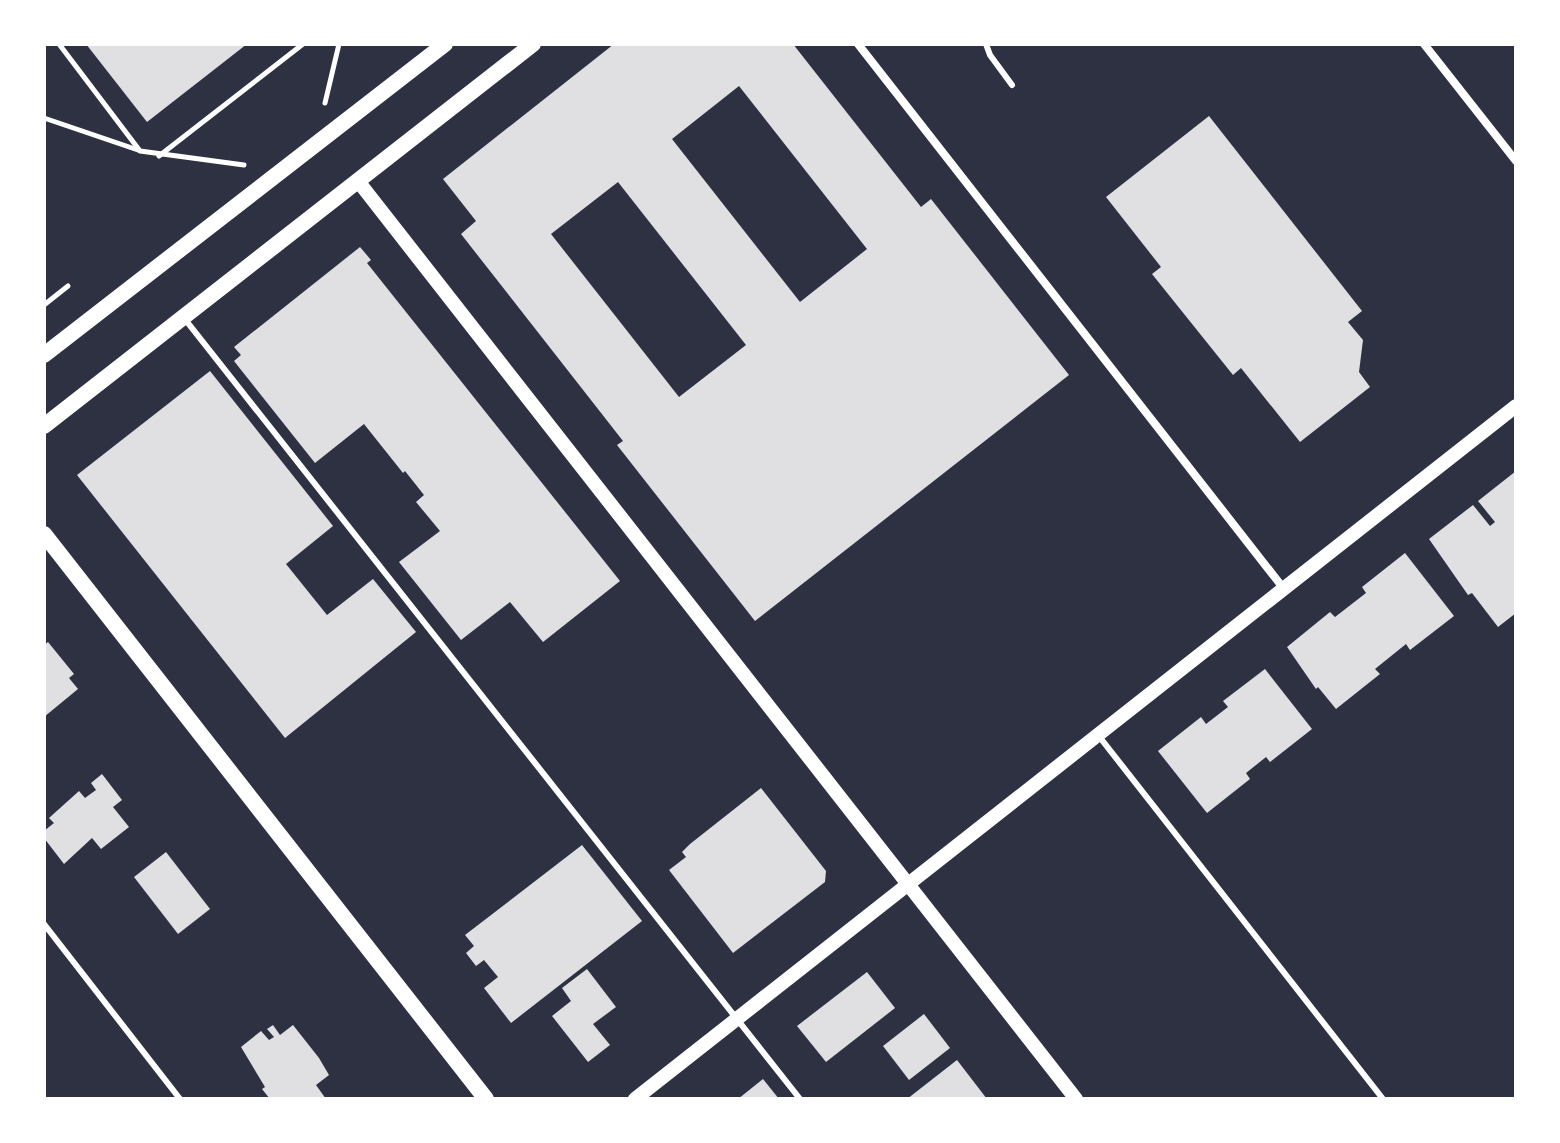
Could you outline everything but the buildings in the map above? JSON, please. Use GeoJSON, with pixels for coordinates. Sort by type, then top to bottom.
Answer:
{"type":"FeatureCollection","features":[{"type":"Feature","properties":{"kind":"main road"},"geometry":{"type":"LineString","coordinates":[[44,355],[445,44]]}},
{"type":"Feature","properties":{"kind":"main road"},"geometry":{"type":"LineString","coordinates":[[44,426],[533,44]]}},
{"type":"Feature","properties":{"kind":"main road"},"geometry":{"type":"LineString","coordinates":[[44,534],[486,1099]]}},
{"type":"Feature","properties":{"kind":"street"},"geometry":{"type":"LineString","coordinates":[[858,44],[1284,589]]}},
{"type":"Feature","properties":{"kind":"street"},"geometry":{"type":"LineString","coordinates":[[1424,44],[1516,161]]}},
{"type":"Feature","properties":{"kind":"street"},"geometry":{"type":"LineString","coordinates":[[358,181],[1076,1099]]}},
{"type":"Feature","properties":{"kind":"street"},"geometry":{"type":"LineString","coordinates":[[635,1099],[1516,406]]}},
{"type":"Feature","properties":{"kind":"lane"},"geometry":{"type":"LineString","coordinates":[[986,44],[990,55],[1012,85]]}},
{"type":"Feature","properties":{"kind":"lane"},"geometry":{"type":"LineString","coordinates":[[184,318],[800,1099]]}},
{"type":"Feature","properties":{"kind":"lane"},"geometry":{"type":"LineString","coordinates":[[1098,735],[1383,1099]]}},
{"type":"Feature","properties":{"kind":"lane"},"geometry":{"type":"LineString","coordinates":[[44,924],[180,1099]]}},
{"type":"Feature","properties":{"kind":"path"},"geometry":{"type":"LineString","coordinates":[[59,44],[140,151]]}},
{"type":"Feature","properties":{"kind":"path"},"geometry":{"type":"LineString","coordinates":[[159,156],[303,44]]}},
{"type":"Feature","properties":{"kind":"path"},"geometry":{"type":"LineString","coordinates":[[325,103],[339,44]]}},
{"type":"Feature","properties":{"kind":"path"},"geometry":{"type":"LineString","coordinates":[[44,118],[159,156],[244,165]]}},
{"type":"Feature","properties":{"kind":"path"},"geometry":{"type":"LineString","coordinates":[[44,305],[68,286]]}}]}
